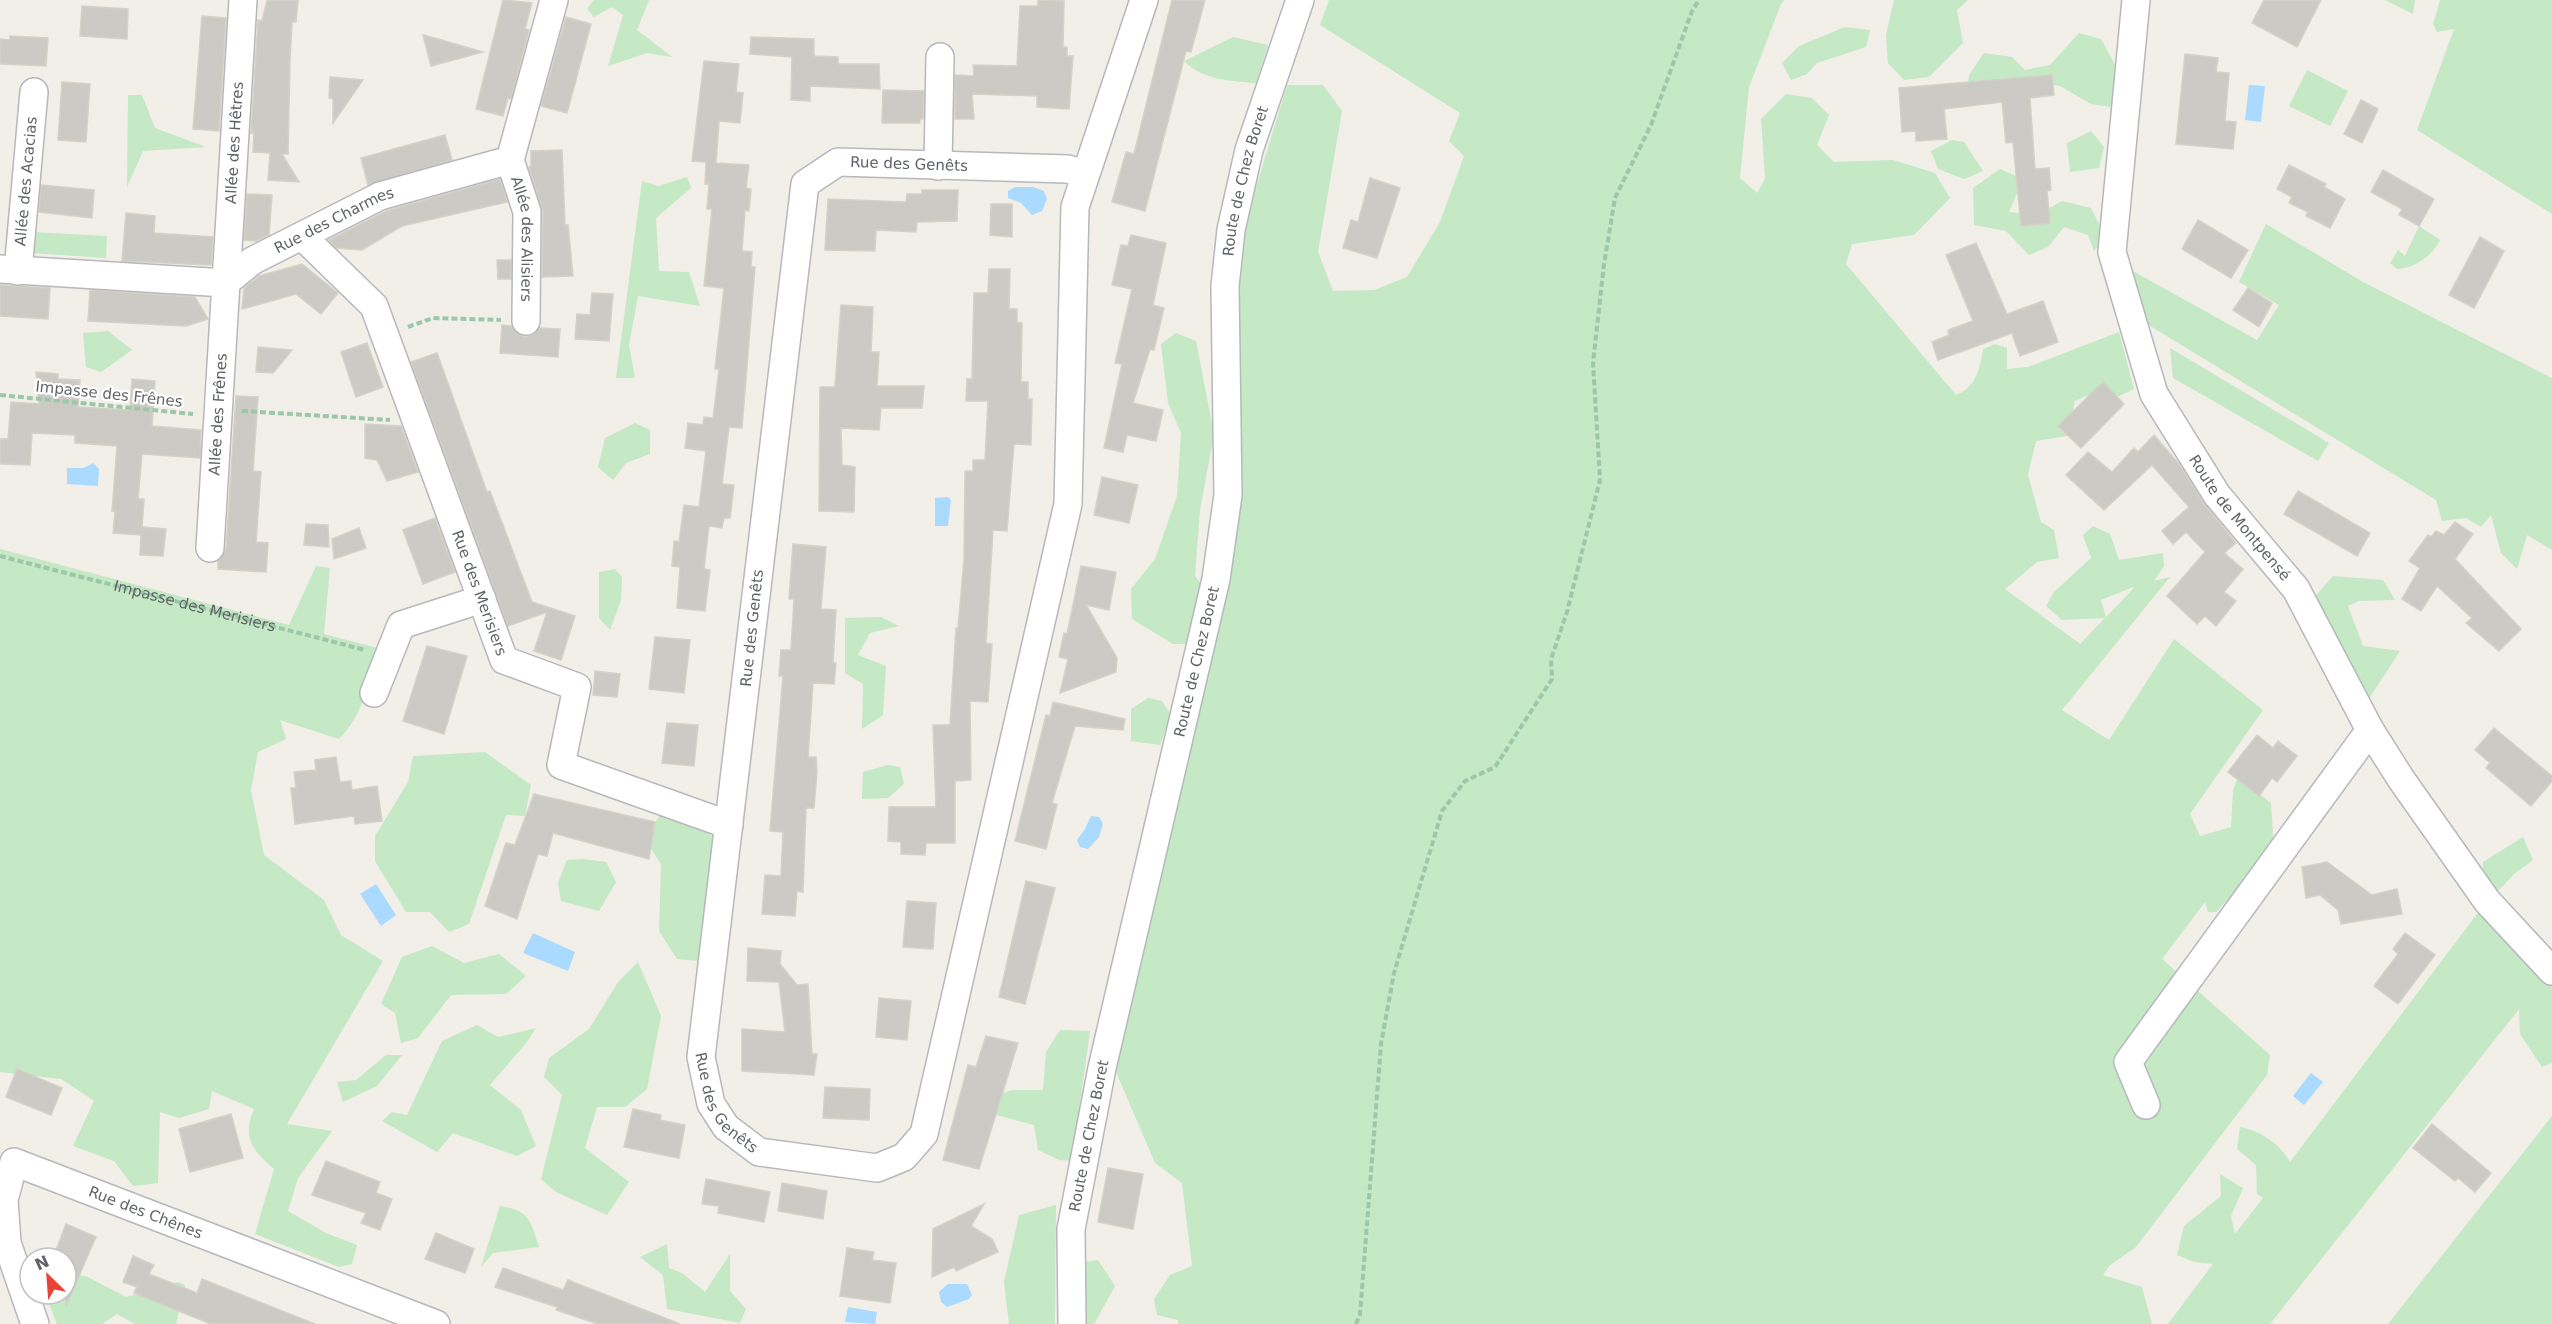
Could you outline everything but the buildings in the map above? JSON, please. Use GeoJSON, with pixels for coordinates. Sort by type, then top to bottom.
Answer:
{"type":"FeatureCollection","features":[{"type":"Feature","properties":{"kind":"street","name":"Allée des Hêtres"},"geometry":{"type":"LineString","coordinates":[[225,283],[243,0]]}},
{"type":"Feature","properties":{"kind":"street"},"geometry":{"type":"LineString","coordinates":[[510,160],[554,0]]}},
{"type":"Feature","properties":{"kind":"street","name":"Rue des Genêts"},"geometry":{"type":"LineString","coordinates":[[1084,174],[1068,170],[838,162],[805,184],[702,1057],[711,1104],[726,1127],[759,1152],[877,1168],[904,1157],[924,1134],[1068,504],[1075,207],[1084,174],[1144,0]]}},
{"type":"Feature","properties":{"kind":"street","name":"Route de Chez Boret"},"geometry":{"type":"LineString","coordinates":[[1072,1324],[1071,1229],[1102,1068],[1219,558],[1228,495],[1225,286],[1231,230],[1249,150],[1300,0]]}},
{"type":"Feature","properties":{"kind":"street","name":"Route de Montpensé"},"geometry":{"type":"LineString","coordinates":[[2136,0],[2112,252],[2154,394],[2217,495],[2296,589],[2370,730],[2401,779],[2487,901],[2552,971]]}},
{"type":"Feature","properties":{"kind":"street"},"geometry":{"type":"LineString","coordinates":[[938,166],[940,57]]}},
{"type":"Feature","properties":{"kind":"street","name":"Allée des Acacias"},"geometry":{"type":"LineString","coordinates":[[9,270],[34,92]]}},
{"type":"Feature","properties":{"kind":"street","name":"Rue des Charmes"},"geometry":{"type":"LineString","coordinates":[[225,283],[252,261],[380,196],[510,160]]}},
{"type":"Feature","properties":{"kind":"street","name":"Allée des Alisiers"},"geometry":{"type":"LineString","coordinates":[[510,160],[527,212],[525,321]]}},
{"type":"Feature","properties":{"kind":"street","name":"Rue des Merisiers"},"geometry":{"type":"LineString","coordinates":[[302,236],[374,306],[504,660],[578,687],[561,765],[729,825]]}},
{"type":"Feature","properties":{"kind":"street"},"geometry":{"type":"LineString","coordinates":[[9,270],[225,283]]}},
{"type":"Feature","properties":{"kind":"street","name":"Allée des Frênes"},"geometry":{"type":"LineString","coordinates":[[210,548],[225,283]]}},
{"type":"Feature","properties":{"kind":"street"},"geometry":{"type":"LineString","coordinates":[[374,693],[401,624],[482,599]]}},
{"type":"Feature","properties":{"kind":"street"},"geometry":{"type":"LineString","coordinates":[[2146,1106],[2128,1062],[2370,730]]}},
{"type":"Feature","properties":{"kind":"street","name":"Rue des Chênes"},"geometry":{"type":"LineString","coordinates":[[35,1324],[7,1243],[4,1200],[7,1159],[436,1324]]}},
{"type":"Feature","properties":{"kind":"path"},"geometry":{"type":"LineString","coordinates":[[1356,1324],[1360,1314],[1381,1044],[1394,974],[1442,811],[1465,781],[1495,767],[1552,679],[1551,659],[1567,612],[1600,480],[1593,363],[1604,264],[1615,198],[1651,125],[1692,11],[1699,0]]}},
{"type":"Feature","properties":{"kind":"path"},"geometry":{"type":"LineString","coordinates":[[385,335],[433,318],[525,321]]}},
{"type":"Feature","properties":{"kind":"path","name":"Impasse des Frênes"},"geometry":{"type":"LineString","coordinates":[[0,395],[217,413],[416,421]]}},
{"type":"Feature","properties":{"kind":"path","name":"Impasse des Merisiers"},"geometry":{"type":"LineString","coordinates":[[0,556],[388,656]]}},
{"type":"Feature","properties":{"kind":"green space"},"geometry":{"type":"Polygon","coordinates":[[[594,0],[649,0],[637,30],[672,57],[647,53],[608,66],[623,15],[612,7],[594,17],[587,9],[594,0]]]}},
{"type":"Feature","properties":{"kind":"green space"},"geometry":{"type":"Polygon","coordinates":[[[1329,0],[1785,0],[1781,4],[1749,87],[1740,178],[1757,193],[1765,179],[1761,119],[1786,94],[1812,98],[1829,115],[1817,145],[1834,162],[1893,160],[1935,173],[1950,198],[1914,235],[1852,244],[1846,264],[1956,395],[1963,392],[1973,382],[1983,349],[1995,344],[2007,348],[2007,369],[2028,367],[2119,332],[2134,389],[2117,397],[2103,382],[2091,394],[2075,401],[2067,436],[2036,441],[2028,475],[2041,522],[2054,530],[2059,558],[2037,562],[2005,589],[2080,644],[2105,618],[2062,620],[2046,606],[2054,592],[2091,558],[2083,535],[2093,526],[2110,534],[2119,560],[2163,553],[2164,566],[2154,581],[2170,577],[2062,710],[2109,740],[2174,639],[2263,710],[2190,814],[2200,836],[2231,827],[2233,790],[2238,777],[2271,803],[2274,850],[2216,912],[2208,912],[2205,902],[2162,959],[2270,1055],[2267,1075],[2136,1247],[2109,1266],[2103,1275],[2142,1287],[2152,1324],[1178,1324],[1178,1320],[1157,1315],[1154,1299],[1170,1275],[1192,1266],[1182,1183],[1155,1163],[1116,1072],[1207,672],[1191,644],[1173,644],[1132,619],[1131,589],[1155,559],[1177,496],[1181,433],[1168,403],[1161,344],[1176,333],[1196,341],[1214,434],[1200,510],[1195,576],[1219,607],[1234,336],[1245,224],[1287,85],[1323,85],[1342,111],[1318,252],[1333,291],[1374,290],[1407,277],[1440,222],[1464,156],[1449,141],[1460,113],[1320,25],[1329,0]],[[2134,588],[2101,600],[2106,617],[2134,588]]]}},
{"type":"Feature","properties":{"kind":"green space"},"geometry":{"type":"Polygon","coordinates":[[[1894,0],[1968,0],[1957,10],[1963,43],[1929,77],[1904,80],[1888,63],[1886,35],[1894,0]]]}},
{"type":"Feature","properties":{"kind":"green space"},"geometry":{"type":"Polygon","coordinates":[[[2385,0],[2415,0],[2413,14],[2385,0]]]}},
{"type":"Feature","properties":{"kind":"green space"},"geometry":{"type":"Polygon","coordinates":[[[2440,0],[2552,0],[2552,214],[2417,130],[2454,29],[2437,32],[2433,24],[2440,0]]]}},
{"type":"Feature","properties":{"kind":"green space"},"geometry":{"type":"Polygon","coordinates":[[[1845,27],[1870,30],[1866,47],[1817,63],[1807,74],[1791,80],[1782,63],[1799,46],[1845,27]]]}},
{"type":"Feature","properties":{"kind":"green space"},"geometry":{"type":"Polygon","coordinates":[[[2079,33],[2101,39],[2120,74],[2117,108],[2091,104],[2060,86],[2038,82],[1968,86],[1969,75],[1984,53],[2012,57],[2025,70],[2050,65],[2079,33]]]}},
{"type":"Feature","properties":{"kind":"green space"},"geometry":{"type":"Polygon","coordinates":[[[1233,37],[1268,45],[1256,83],[1208,76],[1184,61],[1233,37]]]}},
{"type":"Feature","properties":{"kind":"green space"},"geometry":{"type":"Polygon","coordinates":[[[2307,70],[2348,91],[2330,126],[2289,106],[2307,70]]]}},
{"type":"Feature","properties":{"kind":"green space"},"geometry":{"type":"Polygon","coordinates":[[[128,95],[142,95],[155,128],[206,147],[143,151],[127,187],[128,95]]]}},
{"type":"Feature","properties":{"kind":"green space"},"geometry":{"type":"Polygon","coordinates":[[[2091,131],[2104,147],[2099,168],[2070,172],[2067,143],[2091,131]]]}},
{"type":"Feature","properties":{"kind":"green space"},"geometry":{"type":"Polygon","coordinates":[[[1952,140],[1964,142],[1983,171],[1964,179],[1938,169],[1931,151],[1952,140]]]}},
{"type":"Feature","properties":{"kind":"green space"},"geometry":{"type":"Polygon","coordinates":[[[2000,169],[2023,179],[2009,212],[2037,215],[2062,201],[2091,208],[2106,238],[2094,251],[2088,235],[2064,227],[2048,247],[2029,255],[2006,231],[1974,225],[1973,188],[2000,169]]]}},
{"type":"Feature","properties":{"kind":"green space"},"geometry":{"type":"Polygon","coordinates":[[[687,177],[691,188],[656,218],[659,271],[689,272],[700,306],[638,296],[629,345],[635,378],[616,378],[642,181],[658,186],[687,177]]]}},
{"type":"Feature","properties":{"kind":"green space"},"geometry":{"type":"Polygon","coordinates":[[[2266,224],[2363,282],[2552,378],[2552,550],[2527,535],[2517,569],[2501,553],[2491,515],[2481,527],[2466,518],[2442,521],[2436,500],[2137,318],[2131,270],[2257,340],[2279,305],[2239,282],[2266,224]]]}},
{"type":"Feature","properties":{"kind":"green space"},"geometry":{"type":"Polygon","coordinates":[[[2419,226],[2440,240],[2422,260],[2397,269],[2390,263],[2398,250],[2405,256],[2419,226]]]}},
{"type":"Feature","properties":{"kind":"green space"},"geometry":{"type":"Polygon","coordinates":[[[32,232],[107,236],[106,258],[31,253],[32,232]]]}},
{"type":"Feature","properties":{"kind":"green space"},"geometry":{"type":"Polygon","coordinates":[[[108,331],[132,350],[101,372],[86,367],[83,333],[108,331]]]}},
{"type":"Feature","properties":{"kind":"green space"},"geometry":{"type":"Polygon","coordinates":[[[2170,348],[2329,443],[2318,461],[2173,378],[2170,348]]]}},
{"type":"Feature","properties":{"kind":"green space"},"geometry":{"type":"Polygon","coordinates":[[[635,423],[650,430],[650,454],[626,463],[613,480],[598,467],[605,438],[635,423]]]}},
{"type":"Feature","properties":{"kind":"green space"},"geometry":{"type":"Polygon","coordinates":[[[0,549],[289,625],[316,566],[330,568],[324,634],[377,648],[360,709],[347,730],[339,739],[280,720],[286,739],[258,752],[251,790],[264,855],[324,900],[341,935],[383,961],[287,1124],[332,1131],[298,1178],[288,1211],[326,1233],[357,1245],[352,1264],[339,1267],[255,1234],[274,1169],[260,1156],[251,1143],[249,1128],[254,1109],[212,1091],[209,1109],[179,1118],[160,1112],[158,1183],[133,1186],[114,1161],[73,1146],[94,1101],[61,1079],[0,1072],[0,549]]]}},
{"type":"Feature","properties":{"kind":"green space"},"geometry":{"type":"Polygon","coordinates":[[[615,569],[622,577],[621,600],[610,630],[599,618],[599,572],[615,569]]]}},
{"type":"Feature","properties":{"kind":"green space"},"geometry":{"type":"Polygon","coordinates":[[[2333,576],[2383,580],[2395,600],[2359,601],[2348,606],[2363,646],[2400,651],[2366,703],[2311,601],[2333,576]]]}},
{"type":"Feature","properties":{"kind":"green space"},"geometry":{"type":"Polygon","coordinates":[[[881,617],[899,626],[870,633],[858,655],[886,666],[883,715],[862,729],[863,684],[845,673],[845,618],[881,617]]]}},
{"type":"Feature","properties":{"kind":"green space"},"geometry":{"type":"Polygon","coordinates":[[[1148,698],[1162,701],[1171,715],[1160,745],[1131,741],[1131,709],[1148,698]]]}},
{"type":"Feature","properties":{"kind":"green space"},"geometry":{"type":"Polygon","coordinates":[[[485,752],[531,785],[525,816],[506,815],[469,924],[449,932],[430,912],[406,912],[375,861],[375,836],[408,782],[413,756],[485,752]]]}},
{"type":"Feature","properties":{"kind":"green space"},"geometry":{"type":"Polygon","coordinates":[[[888,765],[900,767],[904,784],[888,798],[862,799],[863,772],[888,765]]]}},
{"type":"Feature","properties":{"kind":"green space"},"geometry":{"type":"Polygon","coordinates":[[[660,815],[696,820],[713,838],[715,871],[699,961],[677,959],[659,931],[661,864],[644,838],[660,815]]]}},
{"type":"Feature","properties":{"kind":"green space"},"geometry":{"type":"Polygon","coordinates":[[[2523,837],[2533,860],[2514,874],[2496,893],[2483,878],[2483,862],[2523,837]]]}},
{"type":"Feature","properties":{"kind":"green space"},"geometry":{"type":"Polygon","coordinates":[[[583,859],[606,862],[616,882],[599,911],[561,901],[558,883],[567,860],[583,859]]]}},
{"type":"Feature","properties":{"kind":"green space"},"geometry":{"type":"Polygon","coordinates":[[[2480,910],[2552,965],[2552,1063],[2542,1067],[2520,1034],[2519,1009],[2270,1324],[2168,1324],[2213,1264],[2194,1262],[2177,1255],[2184,1226],[2221,1196],[2220,1174],[2243,1188],[2231,1216],[2235,1234],[2263,1198],[2257,1194],[2256,1165],[2237,1149],[2240,1127],[2269,1139],[2290,1162],[2480,910]]]}},
{"type":"Feature","properties":{"kind":"green space"},"geometry":{"type":"Polygon","coordinates":[[[432,946],[464,963],[499,954],[526,976],[506,994],[451,995],[418,1038],[401,1043],[395,1013],[381,1004],[402,957],[432,946]]]}},
{"type":"Feature","properties":{"kind":"green space"},"geometry":{"type":"Polygon","coordinates":[[[638,962],[661,1016],[647,1089],[625,1107],[597,1107],[585,1148],[629,1182],[607,1215],[556,1192],[541,1179],[562,1095],[544,1077],[549,1058],[589,1029],[618,982],[638,962]]]}},
{"type":"Feature","properties":{"kind":"green space"},"geometry":{"type":"Polygon","coordinates":[[[477,1025],[498,1037],[536,1028],[490,1085],[521,1110],[536,1146],[517,1156],[453,1133],[437,1152],[382,1121],[392,1112],[407,1115],[442,1041],[477,1025]]]}},
{"type":"Feature","properties":{"kind":"green space"},"geometry":{"type":"Polygon","coordinates":[[[1060,1030],[1090,1031],[1072,1161],[1059,1160],[1038,1150],[1034,1125],[985,1112],[996,1095],[1013,1090],[1043,1090],[1046,1052],[1060,1030]]]}},
{"type":"Feature","properties":{"kind":"green space"},"geometry":{"type":"Polygon","coordinates":[[[386,1055],[402,1055],[377,1086],[343,1102],[337,1082],[356,1080],[386,1055]]]}},
{"type":"Feature","properties":{"kind":"green space"},"geometry":{"type":"Polygon","coordinates":[[[2552,1116],[2552,1324],[2388,1324],[2552,1116]]]}},
{"type":"Feature","properties":{"kind":"green space"},"geometry":{"type":"Polygon","coordinates":[[[1056,1205],[1055,1324],[1009,1324],[1004,1282],[1019,1215],[1056,1205]]]}},
{"type":"Feature","properties":{"kind":"green space"},"geometry":{"type":"Polygon","coordinates":[[[500,1206],[517,1211],[527,1218],[539,1247],[493,1253],[481,1267],[500,1206]]]}},
{"type":"Feature","properties":{"kind":"green space"},"geometry":{"type":"Polygon","coordinates":[[[667,1244],[669,1268],[682,1273],[705,1292],[730,1254],[730,1291],[746,1309],[740,1323],[667,1309],[663,1275],[640,1257],[667,1244]]]}},
{"type":"Feature","properties":{"kind":"green space"},"geometry":{"type":"Polygon","coordinates":[[[1098,1260],[1115,1286],[1094,1324],[1082,1324],[1084,1262],[1098,1260]]]}},
{"type":"Feature","properties":{"kind":"green space"},"geometry":{"type":"Polygon","coordinates":[[[78,1276],[86,1276],[126,1297],[178,1282],[185,1285],[176,1324],[135,1324],[117,1314],[102,1324],[57,1324],[50,1306],[78,1306],[78,1276]]]}},
{"type":"Feature","properties":{"kind":"water"},"geometry":{"type":"Polygon","coordinates":[[[2249,85],[2265,86],[2261,122],[2245,120],[2249,85]]]}},
{"type":"Feature","properties":{"kind":"water"},"geometry":{"type":"Polygon","coordinates":[[[1015,187],[1033,187],[1044,191],[1047,199],[1042,211],[1032,215],[1021,203],[1008,198],[1008,191],[1015,187]]]}},
{"type":"Feature","properties":{"kind":"water"},"geometry":{"type":"Polygon","coordinates":[[[93,463],[99,469],[98,486],[67,484],[67,468],[84,468],[93,463]]]}},
{"type":"Feature","properties":{"kind":"water"},"geometry":{"type":"Polygon","coordinates":[[[948,497],[951,500],[948,526],[935,526],[935,498],[948,497]]]}},
{"type":"Feature","properties":{"kind":"water"},"geometry":{"type":"Polygon","coordinates":[[[1091,816],[1099,817],[1103,824],[1099,837],[1088,849],[1080,847],[1077,840],[1091,816]]]}},
{"type":"Feature","properties":{"kind":"water"},"geometry":{"type":"Polygon","coordinates":[[[376,884],[396,915],[381,926],[360,894],[376,884]]]}},
{"type":"Feature","properties":{"kind":"water"},"geometry":{"type":"Polygon","coordinates":[[[533,933],[575,952],[568,971],[523,953],[533,933]]]}},
{"type":"Feature","properties":{"kind":"water"},"geometry":{"type":"Polygon","coordinates":[[[2311,1073],[2323,1082],[2304,1105],[2293,1096],[2311,1073]]]}},
{"type":"Feature","properties":{"kind":"water"},"geometry":{"type":"Polygon","coordinates":[[[948,1284],[967,1284],[972,1295],[969,1299],[947,1307],[941,1302],[939,1292],[948,1284]]]}},
{"type":"Feature","properties":{"kind":"water"},"geometry":{"type":"Polygon","coordinates":[[[848,1307],[877,1312],[875,1324],[845,1322],[848,1307]]]}}]}
